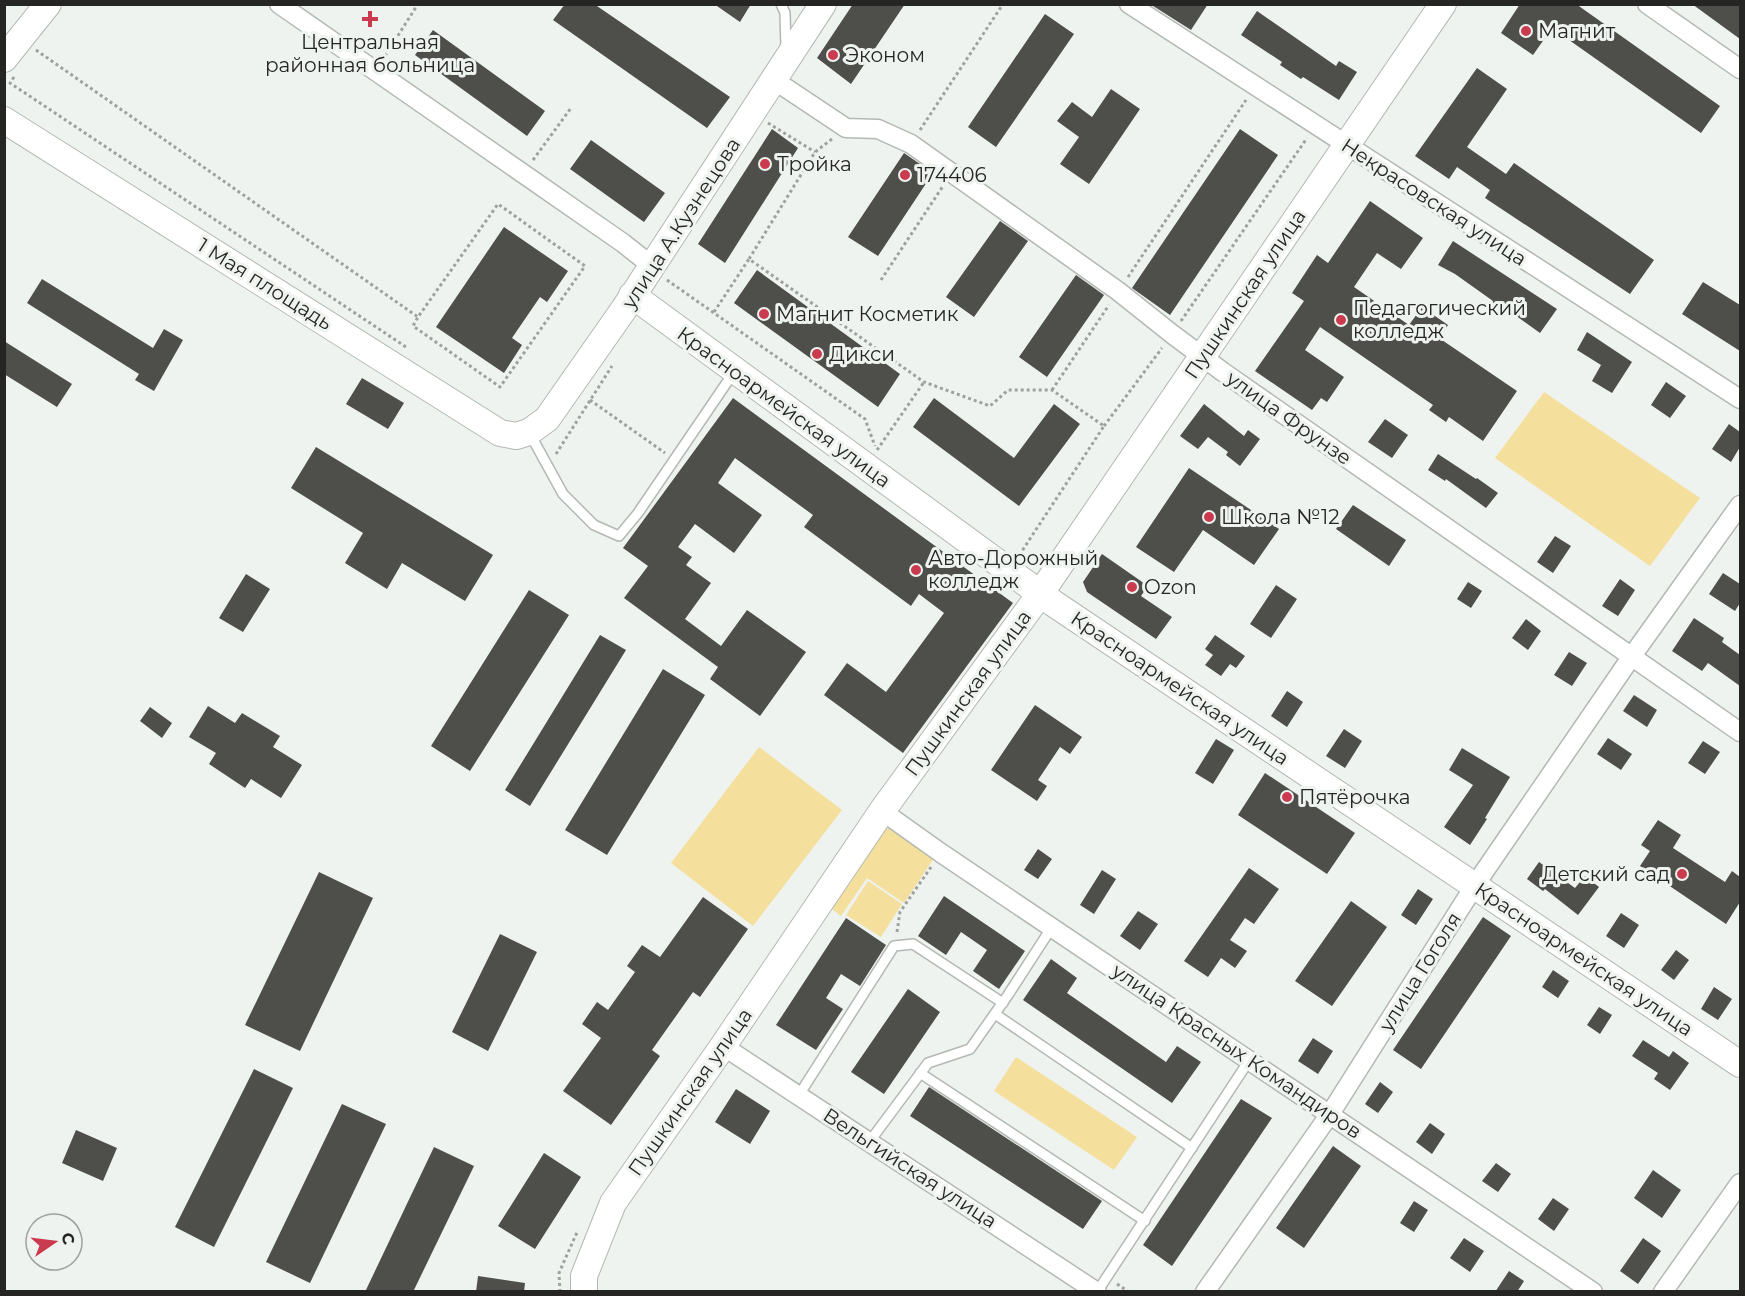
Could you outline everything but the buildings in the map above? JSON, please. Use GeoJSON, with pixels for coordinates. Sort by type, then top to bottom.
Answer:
{"type":"FeatureCollection","features":[{"type":"Feature","properties":{"kind":"main road"},"geometry":{"type":"LineString","coordinates":[[10,66],[48,4]]}},
{"type":"Feature","properties":{"kind":"main road","name":"улица А.Кузнецова"},"geometry":{"type":"LineString","coordinates":[[529,432],[547,419],[632,295],[660,272],[780,71],[823,4]]}},
{"type":"Feature","properties":{"kind":"main road","name":"Пушкинская улица"},"geometry":{"type":"LineString","coordinates":[[584,1292],[584,1276],[613,1203],[723,1046],[882,811],[1040,594],[1443,4]]}},
{"type":"Feature","properties":{"kind":"main road","name":"1 Мая площадь"},"geometry":{"type":"LineString","coordinates":[[4,120],[500,433],[516,436],[529,432]]}},
{"type":"Feature","properties":{"kind":"main road","name":"Красноармейская улица"},"geometry":{"type":"LineString","coordinates":[[632,295],[1040,594],[1740,1064]]}},
{"type":"Feature","properties":{"kind":"street"},"geometry":{"type":"LineString","coordinates":[[279,4],[623,243],[660,272]]}},
{"type":"Feature","properties":{"kind":"street","name":"Некрасовская улица"},"geometry":{"type":"LineString","coordinates":[[1129,4],[1740,399]]}},
{"type":"Feature","properties":{"kind":"street"},"geometry":{"type":"LineString","coordinates":[[1647,4],[1740,69]]}},
{"type":"Feature","properties":{"kind":"street"},"geometry":{"type":"LineString","coordinates":[[780,71],[846,128]]}},
{"type":"Feature","properties":{"kind":"street","name":"улица Фрунзе"},"geometry":{"type":"LineString","coordinates":[[846,128],[878,129],[911,144],[1118,291],[1202,357],[1740,732]]}},
{"type":"Feature","properties":{"kind":"street","name":"улица Гоголя"},"geometry":{"type":"LineString","coordinates":[[1205,1292],[1330,1114],[1475,885],[1632,656],[1740,505]]}},
{"type":"Feature","properties":{"kind":"street","name":"улица Красных Командиров"},"geometry":{"type":"LineString","coordinates":[[882,811],[940,853],[1250,1059],[1593,1292]]}},
{"type":"Feature","properties":{"kind":"street","name":"Вельгийская улица"},"geometry":{"type":"LineString","coordinates":[[723,1046],[1097,1292]]}},
{"type":"Feature","properties":{"kind":"street"},"geometry":{"type":"LineString","coordinates":[[1663,1292],[1740,1183]]}},
{"type":"Feature","properties":{"kind":"lane"},"geometry":{"type":"LineString","coordinates":[[780,71],[785,13],[781,4]]}},
{"type":"Feature","properties":{"kind":"lane"},"geometry":{"type":"LineString","coordinates":[[529,432],[562,494],[594,525],[619,536],[638,513],[735,371]]}},
{"type":"Feature","properties":{"kind":"lane"},"geometry":{"type":"LineString","coordinates":[[870,1141],[928,1063],[970,1049],[1052,927]]}},
{"type":"Feature","properties":{"kind":"lane"},"geometry":{"type":"LineString","coordinates":[[799,1095],[894,946],[913,944],[1003,1003]]}},
{"type":"Feature","properties":{"kind":"lane"},"geometry":{"type":"LineString","coordinates":[[995,1014],[1192,1148]]}},
{"type":"Feature","properties":{"kind":"lane"},"geometry":{"type":"LineString","coordinates":[[1097,1292],[1250,1059]]}},
{"type":"Feature","properties":{"kind":"lane"},"geometry":{"type":"LineString","coordinates":[[921,1073],[1145,1221]]}},
{"type":"Feature","properties":{"kind":"path"},"geometry":{"type":"LineString","coordinates":[[383,59],[418,4]]}},
{"type":"Feature","properties":{"kind":"path"},"geometry":{"type":"LineString","coordinates":[[911,144],[1003,4]]}},
{"type":"Feature","properties":{"kind":"path"},"geometry":{"type":"LineString","coordinates":[[34,49],[418,317]]}},
{"type":"Feature","properties":{"kind":"path"},"geometry":{"type":"LineString","coordinates":[[10,66],[10,82],[415,352]]}},
{"type":"Feature","properties":{"kind":"path"},"geometry":{"type":"LineString","coordinates":[[1052,390],[1255,86]]}},
{"type":"Feature","properties":{"kind":"path"},"geometry":{"type":"LineString","coordinates":[[531,163],[571,108]]}},
{"type":"Feature","properties":{"kind":"path"},"geometry":{"type":"LineString","coordinates":[[766,122],[815,152]]}},
{"type":"Feature","properties":{"kind":"path"},"geometry":{"type":"LineString","coordinates":[[1009,571],[1104,426],[1172,334],[1315,125]]}},
{"type":"Feature","properties":{"kind":"path"},"geometry":{"type":"LineString","coordinates":[[714,312],[815,152],[846,128]]}},
{"type":"Feature","properties":{"kind":"path"},"geometry":{"type":"LineString","coordinates":[[880,280],[952,172]]}},
{"type":"Feature","properties":{"kind":"path"},"geometry":{"type":"LineString","coordinates":[[498,204],[585,266],[500,387],[413,326],[418,317],[498,204]]}},
{"type":"Feature","properties":{"kind":"path"},"geometry":{"type":"LineString","coordinates":[[749,259],[924,382],[990,406],[1008,390],[1052,390],[1104,426]]}},
{"type":"Feature","properties":{"kind":"path"},"geometry":{"type":"LineString","coordinates":[[660,272],[865,419],[877,451],[924,382]]}},
{"type":"Feature","properties":{"kind":"path"},"geometry":{"type":"LineString","coordinates":[[548,467],[615,360]]}},
{"type":"Feature","properties":{"kind":"path"},"geometry":{"type":"LineString","coordinates":[[590,400],[674,460]]}},
{"type":"Feature","properties":{"kind":"path"},"geometry":{"type":"LineString","coordinates":[[894,946],[900,912],[940,853]]}},
{"type":"Feature","properties":{"kind":"shaded area"},"geometry":{"type":"Polygon","coordinates":[[[1544,392],[1700,498],[1650,566],[1495,458],[1544,392]]]}},
{"type":"Feature","properties":{"kind":"shaded area"},"geometry":{"type":"Polygon","coordinates":[[[759,747],[842,810],[753,926],[671,863],[759,747]]]}},
{"type":"Feature","properties":{"kind":"shaded area"},"geometry":{"type":"Polygon","coordinates":[[[887,827],[934,858],[904,903],[867,878],[841,916],[832,909],[887,827]]]}},
{"type":"Feature","properties":{"kind":"shaded area"},"geometry":{"type":"Polygon","coordinates":[[[868,881],[902,904],[881,937],[846,915],[868,881]]]}},
{"type":"Feature","properties":{"kind":"shaded area"},"geometry":{"type":"Polygon","coordinates":[[[1016,1057],[1137,1137],[1114,1170],[994,1091],[1016,1057]]]}},
{"type":"Feature","properties":{"kind":"place","name":"Центральная районная больница"},"geometry":{"type":"Point","coordinates":[370,19]}},
{"type":"Feature","properties":{"kind":"place","name":"Магнит"},"geometry":{"type":"Point","coordinates":[1526,31]}},
{"type":"Feature","properties":{"kind":"place","name":"Эконом"},"geometry":{"type":"Point","coordinates":[833,55]}},
{"type":"Feature","properties":{"kind":"place","name":"Тройка"},"geometry":{"type":"Point","coordinates":[765,164]}},
{"type":"Feature","properties":{"kind":"place","name":"174406"},"geometry":{"type":"Point","coordinates":[905,175]}},
{"type":"Feature","properties":{"kind":"place","name":"Магнит Косметик"},"geometry":{"type":"Point","coordinates":[764,314]}},
{"type":"Feature","properties":{"kind":"place","name":"Педагогический колледж"},"geometry":{"type":"Point","coordinates":[1341,320]}},
{"type":"Feature","properties":{"kind":"place","name":"Дикси"},"geometry":{"type":"Point","coordinates":[817,354]}},
{"type":"Feature","properties":{"kind":"place","name":"Школа №12"},"geometry":{"type":"Point","coordinates":[1209,517]}},
{"type":"Feature","properties":{"kind":"place","name":"Авто-Дорожный колледж"},"geometry":{"type":"Point","coordinates":[916,570]}},
{"type":"Feature","properties":{"kind":"place","name":"Ozon"},"geometry":{"type":"Point","coordinates":[1132,587]}},
{"type":"Feature","properties":{"kind":"place","name":"Пятёрочка"},"geometry":{"type":"Point","coordinates":[1287,797]}},
{"type":"Feature","properties":{"kind":"place","name":"Детский сад"},"geometry":{"type":"Point","coordinates":[1682,874]}}]}
